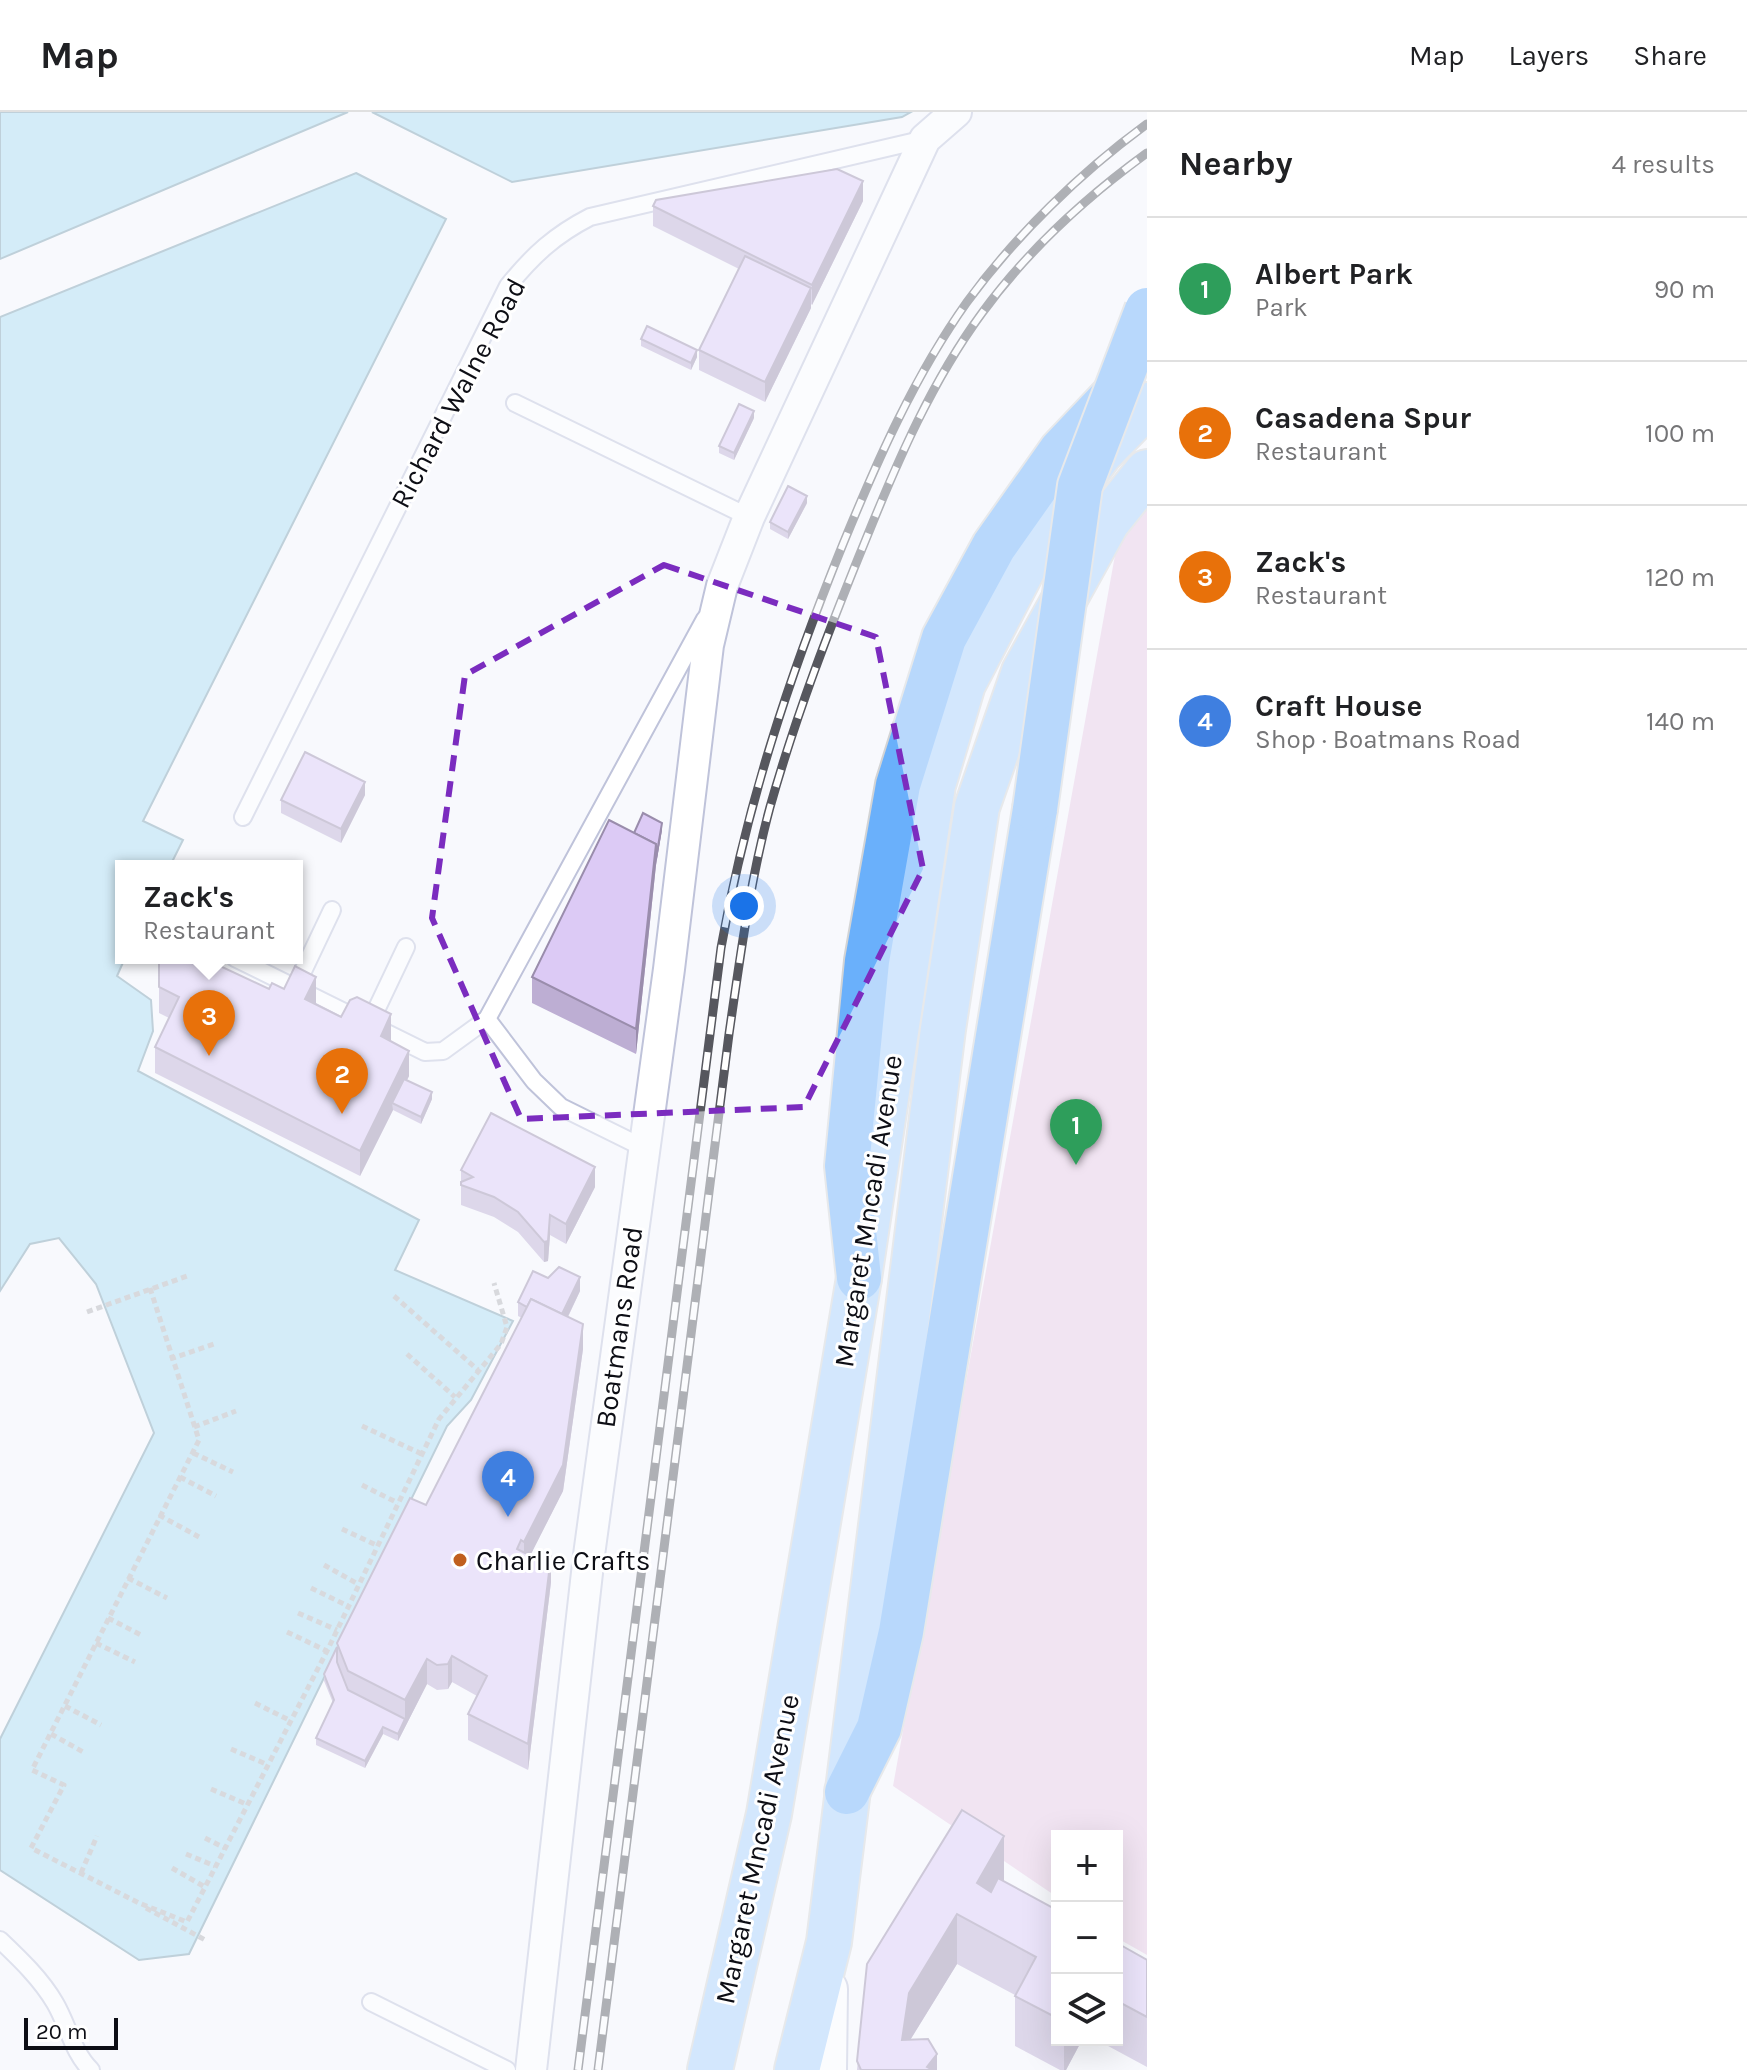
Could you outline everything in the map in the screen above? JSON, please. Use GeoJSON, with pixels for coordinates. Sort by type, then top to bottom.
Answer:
{"type":"FeatureCollection","features":[{"type":"Feature","properties":{"kind":"highway"},"geometry":{"type":"LineString","coordinates":[[847,1792],[879,1728],[901,1632],[985,1097],[1035,809],[1080,486],[1147,310]]}},
{"type":"Feature","properties":{"kind":"highway"},"geometry":{"type":"LineString","coordinates":[[859,1278],[849,1150],[867,961],[898,785],[944,638],[994,546],[1061,451],[1147,360]]}},
{"type":"Feature","properties":{"kind":"main road","name":"Margaret Mncadi Avenue"},"geometry":{"type":"LineString","coordinates":[[710,2070],[769,1814],[859,1278],[933,785],[963,684],[1042,532],[1100,453],[1147,405]]}},
{"type":"Feature","properties":{"kind":"main road","name":"Margaret Mncadi Avenue"},"geometry":{"type":"LineString","coordinates":[[797,2070],[829,1942],[943,1029],[977,807],[1024,672],[1107,522],[1147,472]]}},
{"type":"Feature","properties":{"kind":"street"},"geometry":{"type":"LineString","coordinates":[[722,586],[749,517],[925,139],[952,114]]}},
{"type":"Feature","properties":{"kind":"street","name":"Boatmans Road"},"geometry":{"type":"LineString","coordinates":[[531,2070],[589,1555],[708,645],[722,586]]}},
{"type":"Feature","properties":{"kind":"street"},"geometry":{"type":"LineString","coordinates":[[827,2070],[829,1942]]}},
{"type":"Feature","properties":{"kind":"lane","name":"Richard Walne Road"},"geometry":{"type":"LineString","coordinates":[[243,817],[508,286],[533,255],[559,233],[590,217],[925,139]]}},
{"type":"Feature","properties":{"kind":"lane"},"geometry":{"type":"LineString","coordinates":[[515,403],[749,517]]}},
{"type":"Feature","properties":{"kind":"lane"},"geometry":{"type":"LineString","coordinates":[[247,964],[425,1052],[435,1053],[487,1019],[722,586]]}},
{"type":"Feature","properties":{"kind":"lane"},"geometry":{"type":"LineString","coordinates":[[295,988],[332,910]]}},
{"type":"Feature","properties":{"kind":"lane"},"geometry":{"type":"LineString","coordinates":[[369,1025],[406,947]]}},
{"type":"Feature","properties":{"kind":"lane"},"geometry":{"type":"LineString","coordinates":[[487,1019],[534,1081],[561,1107],[644,1148]]}},
{"type":"Feature","properties":{"kind":"lane"},"geometry":{"type":"LineString","coordinates":[[0,1940],[29,1968],[54,2002],[82,2062],[91,2070]]}},
{"type":"Feature","properties":{"kind":"lane"},"geometry":{"type":"LineString","coordinates":[[371,2002],[507,2070]]}},
{"type":"Feature","properties":{"kind":"path"},"geometry":{"type":"LineString","coordinates":[[87,1312],[190,1275]]}},
{"type":"Feature","properties":{"kind":"path"},"geometry":{"type":"LineString","coordinates":[[150,1288],[170,1359],[199,1440],[32,1770],[64,1785],[31,1848],[139,1903],[187,1922],[327,1651],[422,1454],[455,1397],[501,1344],[507,1327],[494,1283]]}},
{"type":"Feature","properties":{"kind":"path"},"geometry":{"type":"LineString","coordinates":[[394,1296],[478,1370]]}},
{"type":"Feature","properties":{"kind":"path"},"geometry":{"type":"LineString","coordinates":[[170,1359],[214,1344]]}},
{"type":"Feature","properties":{"kind":"path"},"geometry":{"type":"LineString","coordinates":[[407,1354],[455,1397]]}},
{"type":"Feature","properties":{"kind":"path"},"geometry":{"type":"LineString","coordinates":[[194,1427],[236,1411]]}},
{"type":"Feature","properties":{"kind":"path"},"geometry":{"type":"LineString","coordinates":[[362,1426],[422,1454]]}},
{"type":"Feature","properties":{"kind":"path"},"geometry":{"type":"LineString","coordinates":[[193,1453],[233,1472]]}},
{"type":"Feature","properties":{"kind":"path"},"geometry":{"type":"LineString","coordinates":[[180,1477],[216,1496]]}},
{"type":"Feature","properties":{"kind":"path"},"geometry":{"type":"LineString","coordinates":[[362,1485],[398,1503]]}},
{"type":"Feature","properties":{"kind":"path"},"geometry":{"type":"LineString","coordinates":[[159,1515],[199,1537]]}},
{"type":"Feature","properties":{"kind":"path"},"geometry":{"type":"LineString","coordinates":[[342,1529],[376,1545]]}},
{"type":"Feature","properties":{"kind":"path"},"geometry":{"type":"LineString","coordinates":[[324,1565],[358,1584]]}},
{"type":"Feature","properties":{"kind":"path"},"geometry":{"type":"LineString","coordinates":[[128,1578],[167,1598]]}},
{"type":"Feature","properties":{"kind":"path"},"geometry":{"type":"LineString","coordinates":[[311,1588],[348,1606]]}},
{"type":"Feature","properties":{"kind":"path"},"geometry":{"type":"LineString","coordinates":[[298,1613],[337,1630]]}},
{"type":"Feature","properties":{"kind":"path"},"geometry":{"type":"LineString","coordinates":[[108,1618],[143,1636]]}},
{"type":"Feature","properties":{"kind":"path"},"geometry":{"type":"LineString","coordinates":[[287,1632],[327,1651]]}},
{"type":"Feature","properties":{"kind":"path"},"geometry":{"type":"LineString","coordinates":[[96,1643],[135,1662]]}},
{"type":"Feature","properties":{"kind":"path"},"geometry":{"type":"LineString","coordinates":[[255,1703],[289,1720]]}},
{"type":"Feature","properties":{"kind":"path"},"geometry":{"type":"LineString","coordinates":[[65,1706],[101,1725]]}},
{"type":"Feature","properties":{"kind":"path"},"geometry":{"type":"LineString","coordinates":[[51,1734],[85,1753]]}},
{"type":"Feature","properties":{"kind":"path"},"geometry":{"type":"LineString","coordinates":[[231,1749],[266,1764]]}},
{"type":"Feature","properties":{"kind":"path"},"geometry":{"type":"LineString","coordinates":[[211,1789],[246,1804]]}},
{"type":"Feature","properties":{"kind":"path"},"geometry":{"type":"LineString","coordinates":[[81,1873],[97,1836]]}},
{"type":"Feature","properties":{"kind":"path"},"geometry":{"type":"LineString","coordinates":[[205,1838],[225,1848]]}},
{"type":"Feature","properties":{"kind":"path"},"geometry":{"type":"LineString","coordinates":[[186,1854],[215,1866]]}},
{"type":"Feature","properties":{"kind":"path"},"geometry":{"type":"LineString","coordinates":[[172,1868],[205,1887]]}},
{"type":"Feature","properties":{"kind":"path"},"geometry":{"type":"LineString","coordinates":[[139,1903],[159,1917],[207,1941]]}},
{"type":"Feature","properties":{"kind":"highlighted area"},"geometry":{"type":"Polygon","coordinates":[[[664,565],[876,637],[923,869],[804,1107],[521,1119],[432,918],[465,675],[664,565]]]}},
{"type":"Feature","properties":{"kind":"shaded area"},"geometry":{"type":"Polygon","coordinates":[[[1147,508],[1147,1955],[1123,1941],[1123,1830],[1051,1830],[1051,1893],[893,1786],[1117,544],[1147,508]]]}},
{"type":"Feature","properties":{"kind":"water"},"geometry":{"type":"Polygon","coordinates":[[[0,112],[348,112],[0,259],[0,112]]]}},
{"type":"Feature","properties":{"kind":"water"},"geometry":{"type":"Polygon","coordinates":[[[372,112],[911,112],[902,117],[512,182],[372,112]]]}},
{"type":"Feature","properties":{"kind":"water"},"geometry":{"type":"Polygon","coordinates":[[[356,173],[446,219],[143,821],[183,840],[173,860],[115,860],[115,964],[122,964],[117,976],[151,1000],[153,1031],[138,1071],[419,1220],[395,1270],[513,1321],[471,1400],[447,1426],[189,1954],[139,1960],[0,1870],[0,1739],[154,1433],[96,1284],[59,1238],[30,1244],[0,1291],[0,317],[356,173]]]}},
{"type":"Feature","properties":{"kind":"building"},"geometry":{"type":"Polygon","coordinates":[[[837,169],[863,181],[812,285],[653,206],[656,200],[837,169]]]}},
{"type":"Feature","properties":{"kind":"building"},"geometry":{"type":"Polygon","coordinates":[[[745,256],[811,288],[765,382],[699,350],[745,256]]]}},
{"type":"Feature","properties":{"kind":"building"},"geometry":{"type":"Polygon","coordinates":[[[647,326],[697,350],[691,363],[641,339],[647,326]]]}},
{"type":"Feature","properties":{"kind":"building"},"geometry":{"type":"Polygon","coordinates":[[[739,404],[754,411],[734,453],[719,446],[739,404]]]}},
{"type":"Feature","properties":{"kind":"building"},"geometry":{"type":"Polygon","coordinates":[[[788,486],[807,496],[788,532],[770,522],[788,486]]]}},
{"type":"Feature","properties":{"kind":"building"},"geometry":{"type":"Polygon","coordinates":[[[305,752],[365,782],[341,829],[281,800],[305,752]]]}},
{"type":"Feature","properties":{"kind":"building"},"geometry":{"type":"Polygon","coordinates":[[[643,813],[662,823],[656,858],[656,844],[634,833],[643,813]]]}},
{"type":"Feature","properties":{"kind":"building"},"geometry":{"type":"Polygon","coordinates":[[[609,820],[656,844],[636,1029],[532,977],[609,820]]]}},
{"type":"Feature","properties":{"kind":"building"},"geometry":{"type":"Polygon","coordinates":[[[159,964],[216,964],[269,989],[272,983],[284,989],[295,966],[316,977],[305,999],[341,1017],[350,1000],[357,997],[391,1014],[381,1036],[409,1051],[360,1151],[155,1047],[179,997],[159,987],[159,964]]]}},
{"type":"Feature","properties":{"kind":"building"},"geometry":{"type":"Polygon","coordinates":[[[404,1079],[432,1092],[421,1117],[392,1103],[404,1079]]]}},
{"type":"Feature","properties":{"kind":"building"},"geometry":{"type":"Polygon","coordinates":[[[491,1113],[595,1167],[566,1224],[550,1215],[548,1241],[544,1242],[518,1212],[494,1197],[461,1185],[461,1182],[473,1177],[461,1170],[491,1113]]]}},
{"type":"Feature","properties":{"kind":"building"},"geometry":{"type":"Polygon","coordinates":[[[559,1267],[580,1277],[562,1314],[531,1299],[527,1307],[518,1302],[533,1271],[548,1278],[559,1267]]]}},
{"type":"Feature","properties":{"kind":"building"},"geometry":{"type":"Polygon","coordinates":[[[531,1299],[583,1324],[563,1465],[524,1542],[521,1540],[517,1549],[535,1558],[540,1551],[551,1556],[528,1744],[468,1714],[487,1676],[452,1656],[448,1664],[437,1665],[427,1659],[405,1700],[348,1671],[337,1643],[410,1498],[426,1505],[531,1299]]]}},
{"type":"Feature","properties":{"kind":"building"},"geometry":{"type":"Polygon","coordinates":[[[337,1647],[337,1662],[348,1690],[405,1719],[398,1734],[383,1727],[365,1761],[316,1738],[334,1700],[324,1674],[337,1647]]]}},
{"type":"Feature","properties":{"kind":"building"},"geometry":{"type":"Polygon","coordinates":[[[962,1810],[1004,1836],[977,1883],[991,1892],[998,1878],[1051,1907],[1051,2015],[1015,1996],[1036,1957],[957,1914],[909,1993],[902,2040],[928,2039],[937,2054],[927,2067],[933,2070],[861,2070],[857,2061],[867,1964],[962,1810]]]}},
{"type":"Feature","properties":{"kind":"building"},"geometry":{"type":"Polygon","coordinates":[[[1123,1946],[1147,1960],[1147,2017],[1123,2004],[1123,1946]]]}},
{"type":"Feature","properties":{"kind":"railway"},"geometry":{"type":"LineString","coordinates":[[578,2070],[721,948],[756,793],[787,693],[843,544],[883,450],[930,359],[967,302],[1028,229],[1074,184],[1147,124]]}},
{"type":"Feature","properties":{"kind":"railway"},"geometry":{"type":"LineString","coordinates":[[598,2070],[729,1034],[751,891],[770,807],[802,705],[878,509],[947,366],[982,313],[1018,268],[1080,207],[1147,153]]}},
{"type":"Feature","properties":{"kind":"place","name":"Zack's"},"geometry":{"type":"Point","coordinates":[209,1056]}},
{"type":"Feature","properties":{"kind":"place","name":"Casadena Spur"},"geometry":{"type":"Point","coordinates":[342,1114]}},
{"type":"Feature","properties":{"kind":"place","name":"Albert Park"},"geometry":{"type":"Point","coordinates":[1076,1165]}},
{"type":"Feature","properties":{"kind":"place","name":"Craft House"},"geometry":{"type":"Point","coordinates":[508,1517]}},
{"type":"Feature","properties":{"kind":"place","name":"Charlie Crafts"},"geometry":{"type":"Point","coordinates":[460,1560]}}]}
